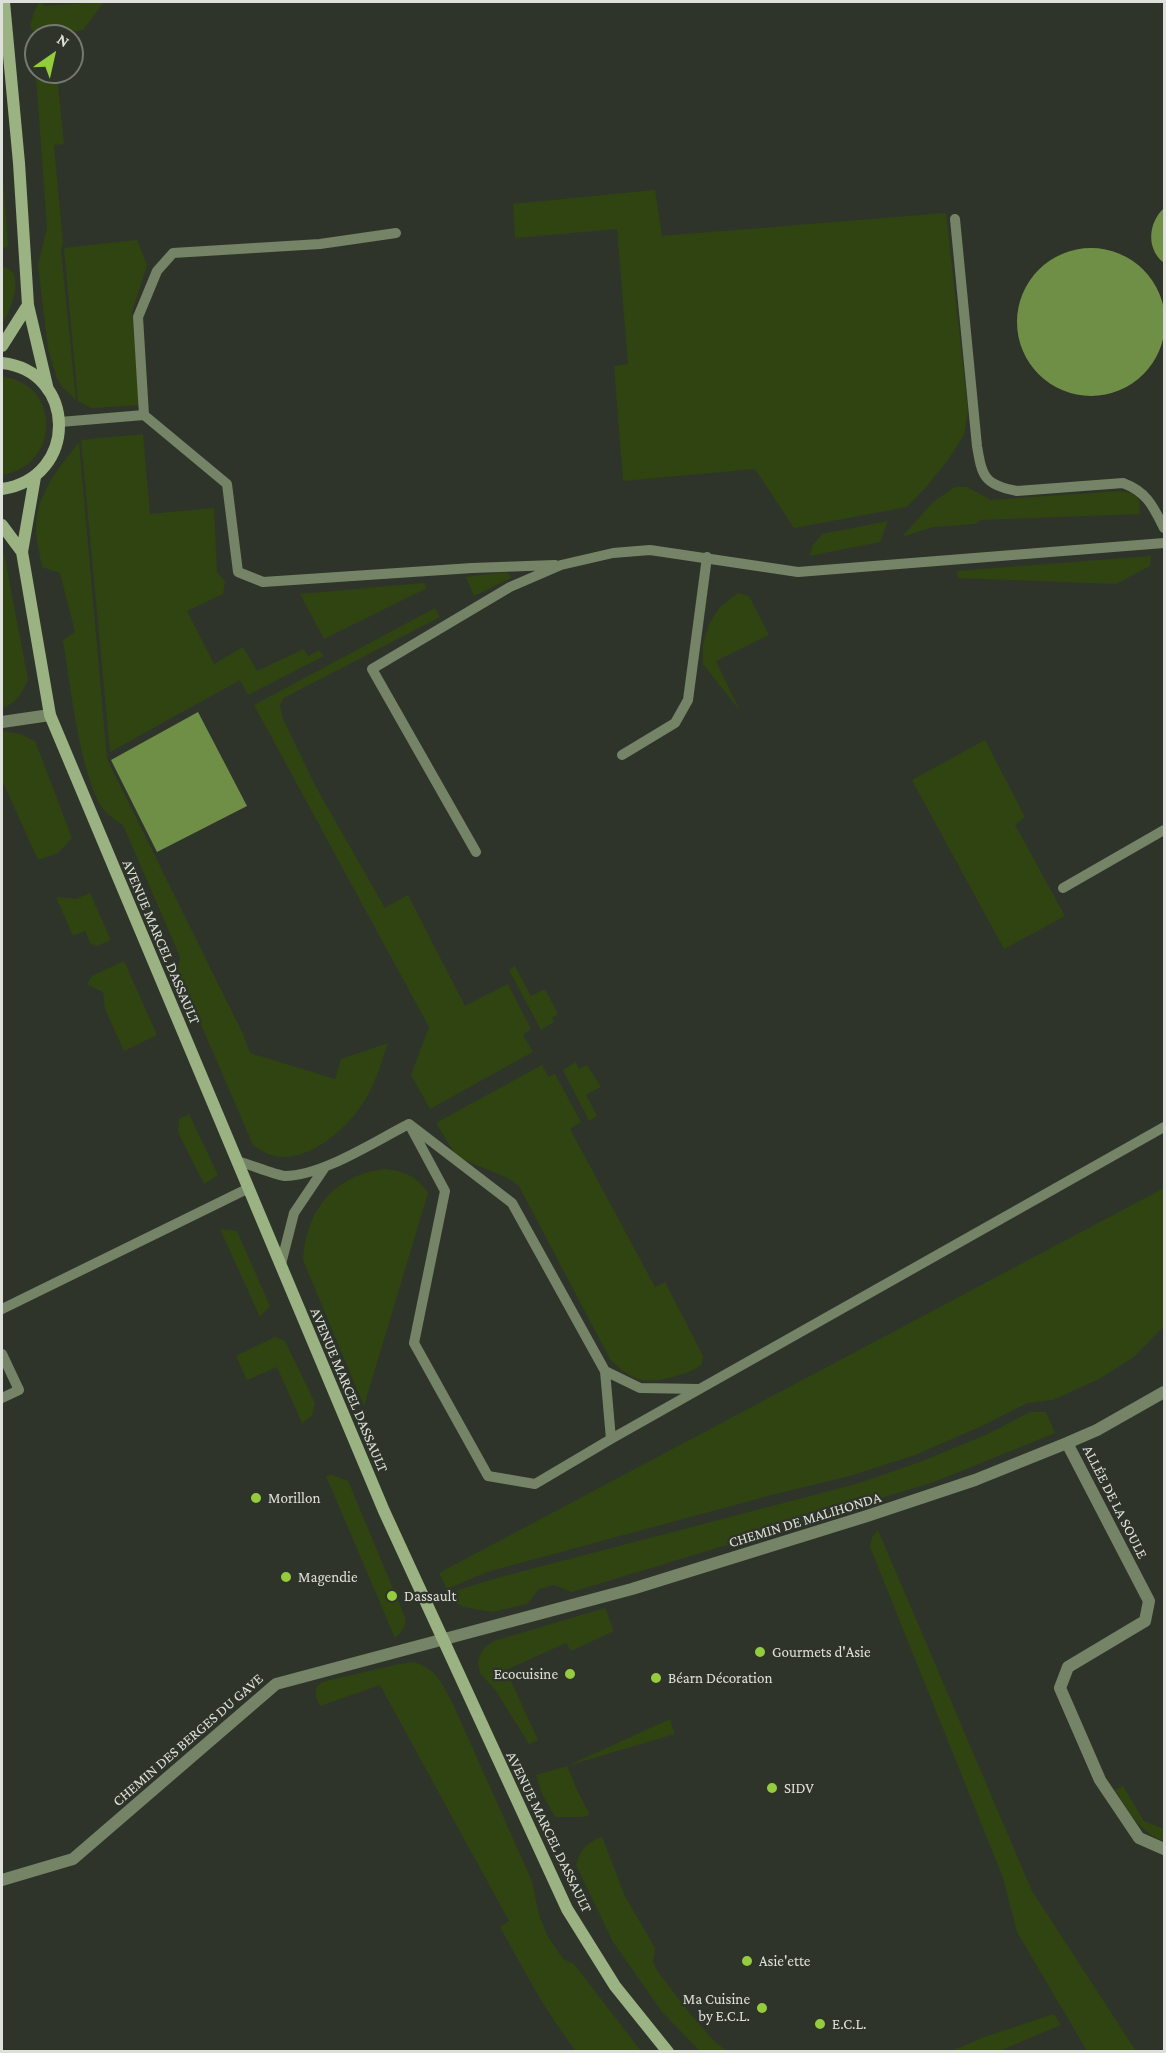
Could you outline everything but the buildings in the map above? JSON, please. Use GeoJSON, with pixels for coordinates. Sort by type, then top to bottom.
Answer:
{"type":"FeatureCollection","features":[{"type":"Feature","properties":{"kind":"street"},"geometry":{"type":"LineString","coordinates":[[2,489],[16,487],[35,477],[49,462],[58,443],[60,422],[56,405],[48,390],[28,305],[19,164],[4,2]]}},
{"type":"Feature","properties":{"kind":"street"},"geometry":{"type":"LineString","coordinates":[[2,346],[28,305]]}},
{"type":"Feature","properties":{"kind":"street"},"geometry":{"type":"LineString","coordinates":[[2,363],[13,364],[33,374],[48,390]]}},
{"type":"Feature","properties":{"kind":"street"},"geometry":{"type":"LineString","coordinates":[[22,552],[35,477]]}},
{"type":"Feature","properties":{"kind":"street"},"geometry":{"type":"LineString","coordinates":[[2,525],[22,552]]}},
{"type":"Feature","properties":{"kind":"street","name":"AVENUE MARCEL DASSAULT"},"geometry":{"type":"LineString","coordinates":[[22,552],[50,714],[384,1511],[567,1909],[615,1986],[668,2052]]}},
{"type":"Feature","properties":{"kind":"street"},"geometry":{"type":"LineString","coordinates":[[2,722],[50,714]]}},
{"type":"Feature","properties":{"kind":"street","name":"CHEMIN DE MALIHONDA"},"geometry":{"type":"LineString","coordinates":[[442,1641],[632,1589],[975,1480],[1097,1430],[1164,1392]]}},
{"type":"Feature","properties":{"kind":"street","name":"ALLÉE DE LA SOULE"},"geometry":{"type":"LineString","coordinates":[[1067,1443],[1149,1602],[1145,1621],[1068,1667],[1060,1688],[1100,1780],[1139,1838],[1164,1849]]}},
{"type":"Feature","properties":{"kind":"street","name":"CHEMIN DES BERGES DU GAVE"},"geometry":{"type":"LineString","coordinates":[[2,1880],[73,1859],[276,1684],[442,1641]]}},
{"type":"Feature","properties":{"kind":"lane"},"geometry":{"type":"LineString","coordinates":[[956,219],[981,470],[988,480],[1000,488],[1017,491],[1123,483],[1136,488],[1150,500],[1164,528]]}},
{"type":"Feature","properties":{"kind":"lane"},"geometry":{"type":"LineString","coordinates":[[144,415],[138,317],[157,271],[173,253],[320,244],[396,233]]}},
{"type":"Feature","properties":{"kind":"lane"},"geometry":{"type":"LineString","coordinates":[[60,422],[144,415],[227,484],[238,572],[263,582],[472,568],[561,565]]}},
{"type":"Feature","properties":{"kind":"lane"},"geometry":{"type":"LineString","coordinates":[[476,852],[372,669],[510,587],[561,565],[613,553],[650,550],[798,572],[1164,543]]}},
{"type":"Feature","properties":{"kind":"lane"},"geometry":{"type":"LineString","coordinates":[[622,755],[675,723],[688,699],[707,557]]}},
{"type":"Feature","properties":{"kind":"lane"},"geometry":{"type":"LineString","coordinates":[[1063,888],[1164,830]]}},
{"type":"Feature","properties":{"kind":"lane"},"geometry":{"type":"LineString","coordinates":[[237,1161],[283,1176],[306,1174],[325,1167],[409,1124]]}},
{"type":"Feature","properties":{"kind":"lane"},"geometry":{"type":"LineString","coordinates":[[409,1124],[512,1203],[605,1371],[611,1439]]}},
{"type":"Feature","properties":{"kind":"lane"},"geometry":{"type":"LineString","coordinates":[[409,1124],[445,1191],[414,1343],[488,1476],[536,1484],[611,1439],[1164,1127]]}},
{"type":"Feature","properties":{"kind":"lane"},"geometry":{"type":"LineString","coordinates":[[281,1264],[294,1213],[325,1167]]}},
{"type":"Feature","properties":{"kind":"lane"},"geometry":{"type":"LineString","coordinates":[[2,1309],[249,1188]]}},
{"type":"Feature","properties":{"kind":"lane"},"geometry":{"type":"LineString","coordinates":[[2,1354],[19,1390],[2,1398]]}},
{"type":"Feature","properties":{"kind":"lane"},"geometry":{"type":"LineString","coordinates":[[605,1371],[640,1388],[699,1389]]}},
{"type":"Feature","properties":{"kind":"shaded area"},"geometry":{"type":"Polygon","coordinates":[[[39,2],[43,2],[44,6],[104,2],[84,29],[84,24],[31,24],[39,2]]]}},
{"type":"Feature","properties":{"kind":"shaded area"},"geometry":{"type":"Polygon","coordinates":[[[37,84],[58,84],[64,144],[54,145],[63,242],[61,251],[76,400],[62,387],[56,376],[48,349],[38,264],[47,228],[37,84]]]}},
{"type":"Feature","properties":{"kind":"shaded area"},"geometry":{"type":"Polygon","coordinates":[[[2,166],[8,246],[3,249],[2,249],[2,166]]]}},
{"type":"Feature","properties":{"kind":"shaded area"},"geometry":{"type":"Polygon","coordinates":[[[655,190],[662,236],[946,213],[968,411],[964,435],[948,460],[907,507],[794,528],[755,469],[623,481],[614,366],[628,364],[617,229],[515,238],[513,204],[655,190]]]}},
{"type":"Feature","properties":{"kind":"shaded area"},"geometry":{"type":"Polygon","coordinates":[[[1164,208],[1164,263],[1154,251],[1151,236],[1155,221],[1164,208]]]}},
{"type":"Feature","properties":{"kind":"shaded area"},"geometry":{"type":"Polygon","coordinates":[[[137,240],[147,265],[132,312],[140,405],[92,408],[78,401],[64,248],[137,240]]]}},
{"type":"Feature","properties":{"kind":"shaded area"},"geometry":{"type":"Polygon","coordinates":[[[1091,248],[1105,249],[1119,254],[1132,260],[1143,270],[1153,281],[1159,294],[1164,308],[1164,336],[1159,350],[1153,363],[1143,374],[1132,384],[1119,390],[1105,395],[1091,396],[1077,395],[1063,390],[1050,384],[1039,374],[1029,363],[1023,350],[1018,336],[1017,322],[1018,308],[1023,294],[1029,281],[1039,270],[1050,260],[1063,254],[1077,249],[1091,248]]]}},
{"type":"Feature","properties":{"kind":"shaded area"},"geometry":{"type":"Polygon","coordinates":[[[5,267],[13,273],[16,285],[13,300],[2,325],[2,268],[5,267]]]}},
{"type":"Feature","properties":{"kind":"shaded area"},"geometry":{"type":"Polygon","coordinates":[[[2,377],[21,382],[35,393],[43,408],[46,424],[44,441],[35,456],[22,468],[2,475],[2,377]]]}},
{"type":"Feature","properties":{"kind":"shaded area"},"geometry":{"type":"Polygon","coordinates":[[[143,434],[150,514],[214,508],[217,572],[225,582],[223,594],[187,611],[214,664],[243,647],[257,671],[304,649],[308,656],[319,650],[324,656],[248,695],[240,680],[110,752],[81,440],[143,434]]]}},
{"type":"Feature","properties":{"kind":"shaded area"},"geometry":{"type":"Polygon","coordinates":[[[79,442],[107,759],[243,1034],[250,1053],[335,1079],[341,1059],[388,1043],[371,1089],[353,1117],[332,1137],[308,1152],[295,1156],[274,1156],[253,1145],[178,971],[180,957],[123,825],[105,811],[89,777],[77,729],[63,640],[75,632],[60,573],[42,567],[36,528],[37,515],[48,485],[79,442]]]}},
{"type":"Feature","properties":{"kind":"shaded area"},"geometry":{"type":"Polygon","coordinates":[[[955,487],[967,487],[991,500],[1120,491],[1131,493],[1139,499],[1140,514],[981,520],[975,524],[933,527],[902,537],[933,502],[955,487]]]}},
{"type":"Feature","properties":{"kind":"shaded area"},"geometry":{"type":"Polygon","coordinates":[[[888,521],[880,542],[809,556],[813,545],[822,534],[888,521]]]}},
{"type":"Feature","properties":{"kind":"shaded area"},"geometry":{"type":"Polygon","coordinates":[[[2,543],[28,680],[18,697],[2,708],[2,543]]]}},
{"type":"Feature","properties":{"kind":"shaded area"},"geometry":{"type":"Polygon","coordinates":[[[1151,556],[1150,566],[1116,584],[958,578],[957,571],[1151,556]]]}},
{"type":"Feature","properties":{"kind":"shaded area"},"geometry":{"type":"Polygon","coordinates":[[[507,572],[511,578],[474,596],[466,577],[507,572]]]}},
{"type":"Feature","properties":{"kind":"shaded area"},"geometry":{"type":"Polygon","coordinates":[[[424,583],[427,588],[324,639],[300,594],[424,583]]]}},
{"type":"Feature","properties":{"kind":"shaded area"},"geometry":{"type":"Polygon","coordinates":[[[738,593],[749,596],[769,635],[716,661],[740,711],[703,664],[703,644],[709,624],[719,608],[738,593]]]}},
{"type":"Feature","properties":{"kind":"shaded area"},"geometry":{"type":"Polygon","coordinates":[[[435,608],[440,617],[284,698],[280,705],[283,719],[316,787],[385,908],[408,895],[465,1006],[508,984],[531,1029],[523,1035],[533,1052],[430,1109],[411,1075],[429,1027],[254,705],[435,608]]]}},
{"type":"Feature","properties":{"kind":"shaded area"},"geometry":{"type":"Polygon","coordinates":[[[198,712],[247,806],[157,852],[111,760],[198,712]]]}},
{"type":"Feature","properties":{"kind":"shaded area"},"geometry":{"type":"Polygon","coordinates":[[[2,732],[20,734],[35,741],[72,838],[58,853],[38,860],[2,780],[2,732]]]}},
{"type":"Feature","properties":{"kind":"shaded area"},"geometry":{"type":"Polygon","coordinates":[[[985,740],[1025,817],[1015,825],[1065,916],[1004,949],[912,780],[985,740]]]}},
{"type":"Feature","properties":{"kind":"shaded area"},"geometry":{"type":"Polygon","coordinates":[[[90,893],[111,940],[97,946],[90,943],[85,931],[73,936],[56,897],[76,899],[90,893]]]}},
{"type":"Feature","properties":{"kind":"shaded area"},"geometry":{"type":"Polygon","coordinates":[[[124,961],[157,1035],[124,1051],[105,1009],[103,992],[87,984],[92,976],[124,961]]]}},
{"type":"Feature","properties":{"kind":"shaded area"},"geometry":{"type":"Polygon","coordinates":[[[515,966],[531,996],[545,989],[558,1014],[552,1017],[554,1022],[541,1030],[509,970],[515,966]]]}},
{"type":"Feature","properties":{"kind":"shaded area"},"geometry":{"type":"Polygon","coordinates":[[[576,1062],[579,1069],[587,1065],[601,1087],[586,1095],[597,1116],[589,1121],[563,1070],[576,1062]]]}},
{"type":"Feature","properties":{"kind":"shaded area"},"geometry":{"type":"Polygon","coordinates":[[[542,1065],[548,1077],[555,1074],[581,1122],[570,1129],[655,1287],[665,1282],[703,1356],[702,1364],[693,1370],[665,1379],[648,1381],[633,1377],[618,1367],[610,1359],[519,1186],[508,1178],[457,1157],[436,1123],[542,1065]]]}},
{"type":"Feature","properties":{"kind":"shaded area"},"geometry":{"type":"Polygon","coordinates":[[[189,1114],[218,1175],[204,1184],[178,1132],[179,1119],[189,1114]]]}},
{"type":"Feature","properties":{"kind":"shaded area"},"geometry":{"type":"Polygon","coordinates":[[[385,1169],[410,1175],[428,1193],[364,1406],[303,1260],[310,1226],[326,1198],[337,1187],[351,1179],[385,1169]]]}},
{"type":"Feature","properties":{"kind":"shaded area"},"geometry":{"type":"Polygon","coordinates":[[[1164,1188],[1164,1326],[1134,1357],[1099,1379],[1053,1400],[1027,1403],[982,1426],[915,1455],[853,1475],[487,1572],[447,1589],[439,1573],[1164,1188]]]}},
{"type":"Feature","properties":{"kind":"shaded area"},"geometry":{"type":"Polygon","coordinates":[[[220,1229],[237,1231],[270,1306],[260,1317],[220,1229]]]}},
{"type":"Feature","properties":{"kind":"shaded area"},"geometry":{"type":"Polygon","coordinates":[[[275,1337],[285,1341],[315,1403],[312,1416],[302,1423],[277,1367],[247,1380],[236,1356],[275,1337]]]}},
{"type":"Feature","properties":{"kind":"shaded area"},"geometry":{"type":"Polygon","coordinates":[[[1030,1412],[1046,1412],[1055,1433],[934,1482],[572,1592],[554,1585],[539,1589],[527,1604],[492,1612],[463,1607],[445,1594],[497,1578],[856,1484],[920,1462],[988,1434],[1030,1412]]]}},
{"type":"Feature","properties":{"kind":"shaded area"},"geometry":{"type":"Polygon","coordinates":[[[332,1475],[348,1481],[405,1617],[405,1626],[395,1638],[326,1476],[332,1475]]]}},
{"type":"Feature","properties":{"kind":"shaded area"},"geometry":{"type":"Polygon","coordinates":[[[878,1530],[1032,1891],[1136,2051],[1087,2051],[1017,1932],[1003,1878],[870,1547],[872,1537],[878,1530]]]}},
{"type":"Feature","properties":{"kind":"shaded area"},"geometry":{"type":"Polygon","coordinates":[[[605,1608],[614,1631],[571,1651],[566,1643],[506,1670],[538,1740],[529,1744],[496,1691],[480,1673],[478,1662],[481,1653],[494,1641],[605,1608]]]}},
{"type":"Feature","properties":{"kind":"shaded area"},"geometry":{"type":"Polygon","coordinates":[[[413,1662],[433,1672],[452,1702],[532,1881],[539,1915],[547,1935],[563,1959],[574,1964],[641,2051],[576,2051],[565,2037],[500,1927],[509,1921],[380,1685],[320,1706],[316,1697],[316,1688],[322,1682],[413,1662]]]}},
{"type":"Feature","properties":{"kind":"shaded area"},"geometry":{"type":"Polygon","coordinates":[[[670,1719],[675,1734],[567,1766],[670,1719]]]}},
{"type":"Feature","properties":{"kind":"shaded area"},"geometry":{"type":"Polygon","coordinates":[[[567,1766],[590,1815],[555,1817],[542,1794],[536,1775],[567,1766]]]}},
{"type":"Feature","properties":{"kind":"shaded area"},"geometry":{"type":"Polygon","coordinates":[[[1123,1786],[1144,1821],[1164,1829],[1164,1841],[1141,1827],[1130,1813],[1115,1790],[1123,1786]]]}},
{"type":"Feature","properties":{"kind":"shaded area"},"geometry":{"type":"Polygon","coordinates":[[[602,1837],[625,1896],[655,1948],[653,1962],[658,1972],[692,2016],[726,2051],[700,2051],[662,2012],[613,1942],[576,1865],[585,1847],[602,1837]]]}},
{"type":"Feature","properties":{"kind":"shaded area"},"geometry":{"type":"Polygon","coordinates":[[[1054,2014],[1061,2025],[999,2051],[952,2051],[984,2037],[1054,2014]]]}},
{"type":"Feature","properties":{"kind":"place","name":"Morillon"},"geometry":{"type":"Point","coordinates":[256,1498]}},
{"type":"Feature","properties":{"kind":"place","name":"Magendie"},"geometry":{"type":"Point","coordinates":[286,1577]}},
{"type":"Feature","properties":{"kind":"place","name":"Dassault"},"geometry":{"type":"Point","coordinates":[392,1596]}},
{"type":"Feature","properties":{"kind":"place","name":"Gourmets d'Asie"},"geometry":{"type":"Point","coordinates":[760,1652]}},
{"type":"Feature","properties":{"kind":"place","name":"Ecocuisine"},"geometry":{"type":"Point","coordinates":[570,1674]}},
{"type":"Feature","properties":{"kind":"place","name":"Béarn Décoration"},"geometry":{"type":"Point","coordinates":[656,1678]}},
{"type":"Feature","properties":{"kind":"place","name":"SIDV"},"geometry":{"type":"Point","coordinates":[772,1788]}},
{"type":"Feature","properties":{"kind":"place","name":"Asie'ette"},"geometry":{"type":"Point","coordinates":[747,1961]}},
{"type":"Feature","properties":{"kind":"place","name":"Ma Cuisine by E.C.L."},"geometry":{"type":"Point","coordinates":[762,2008]}},
{"type":"Feature","properties":{"kind":"place","name":"E.C.L."},"geometry":{"type":"Point","coordinates":[820,2024]}}]}
